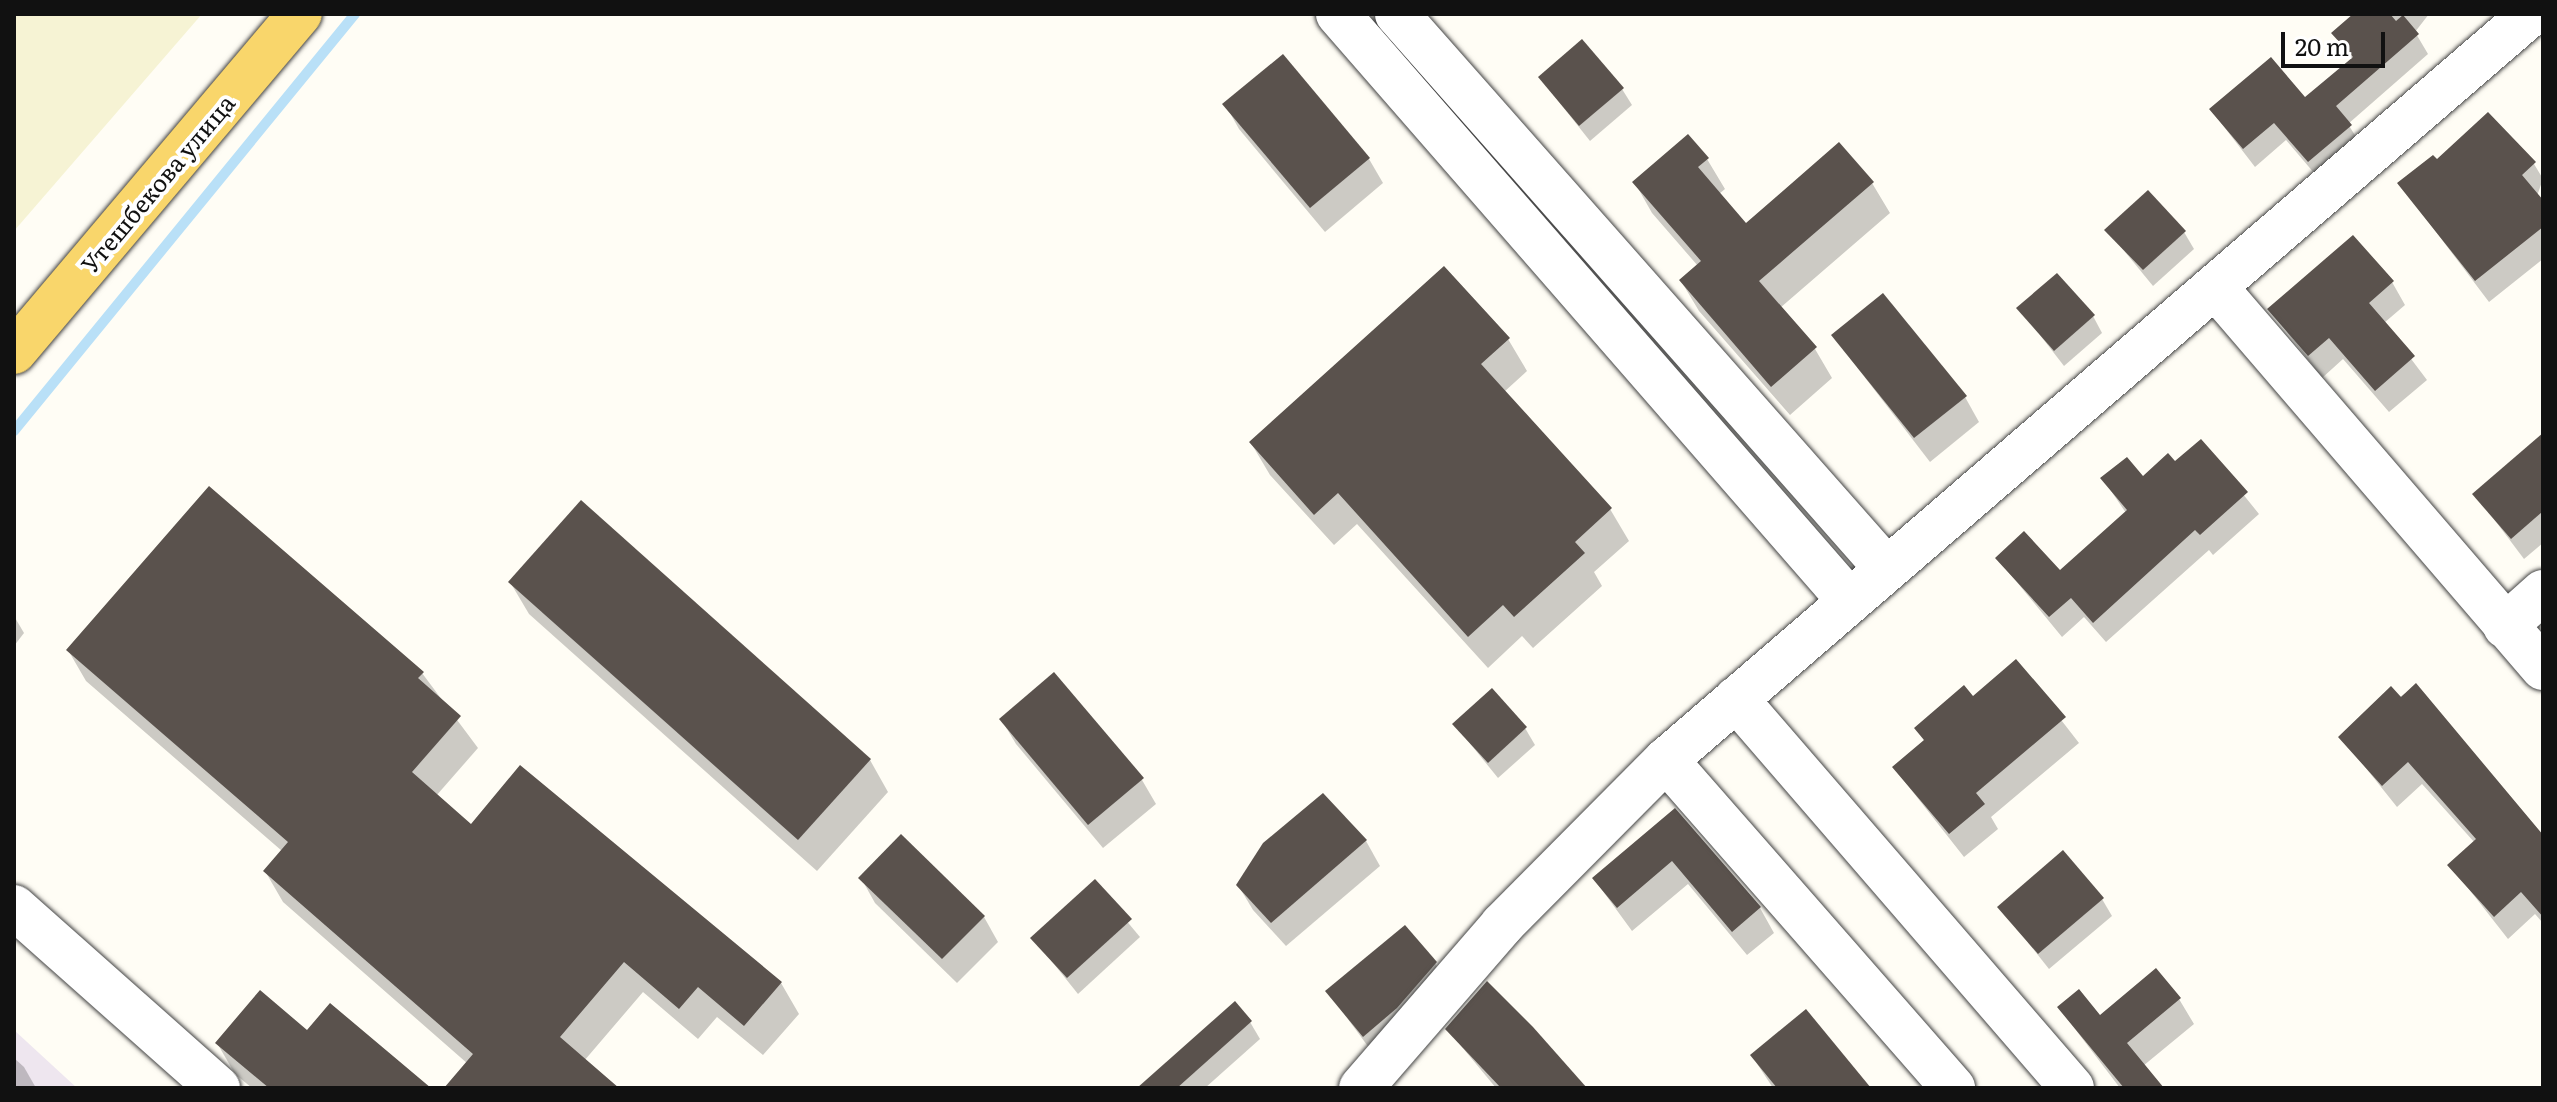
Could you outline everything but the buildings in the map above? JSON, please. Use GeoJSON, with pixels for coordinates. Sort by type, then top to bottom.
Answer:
{"type":"FeatureCollection","features":[{"type":"Feature","properties":{"kind":"main road","name":"Утешбекова улица"},"geometry":{"type":"LineString","coordinates":[[14,352],[300,14]]}},
{"type":"Feature","properties":{"kind":"street"},"geometry":{"type":"LineString","coordinates":[[1338,14],[1847,598]]}},
{"type":"Feature","properties":{"kind":"street"},"geometry":{"type":"LineString","coordinates":[[1361,1088],[1502,925],[1666,760],[1847,598],[2217,289],[2531,14]]}},
{"type":"Feature","properties":{"kind":"street"},"geometry":{"type":"LineString","coordinates":[[1384,68],[1419,22],[1885,567]]}},
{"type":"Feature","properties":{"kind":"street"},"geometry":{"type":"LineString","coordinates":[[2217,289],[2543,668]]}},
{"type":"Feature","properties":{"kind":"street"},"geometry":{"type":"LineString","coordinates":[[2505,626],[2543,592]]}},
{"type":"Feature","properties":{"kind":"street"},"geometry":{"type":"LineString","coordinates":[[1736,699],[2072,1088]]}},
{"type":"Feature","properties":{"kind":"street"},"geometry":{"type":"LineString","coordinates":[[1666,760],[1953,1088]]}},
{"type":"Feature","properties":{"kind":"street"},"geometry":{"type":"LineString","coordinates":[[14,907],[218,1088]]}},
{"type":"Feature","properties":{"kind":"shaded area"},"geometry":{"type":"Polygon","coordinates":[[[14,14],[202,14],[14,231],[14,14]]]}},
{"type":"Feature","properties":{"kind":"shaded area"},"geometry":{"type":"Polygon","coordinates":[[[14,1030],[77,1088],[14,1088],[14,1030]]]}},
{"type":"Feature","properties":{"kind":"waterway"},"geometry":{"type":"LineString","coordinates":[[14,431],[355,14]]}}]}
